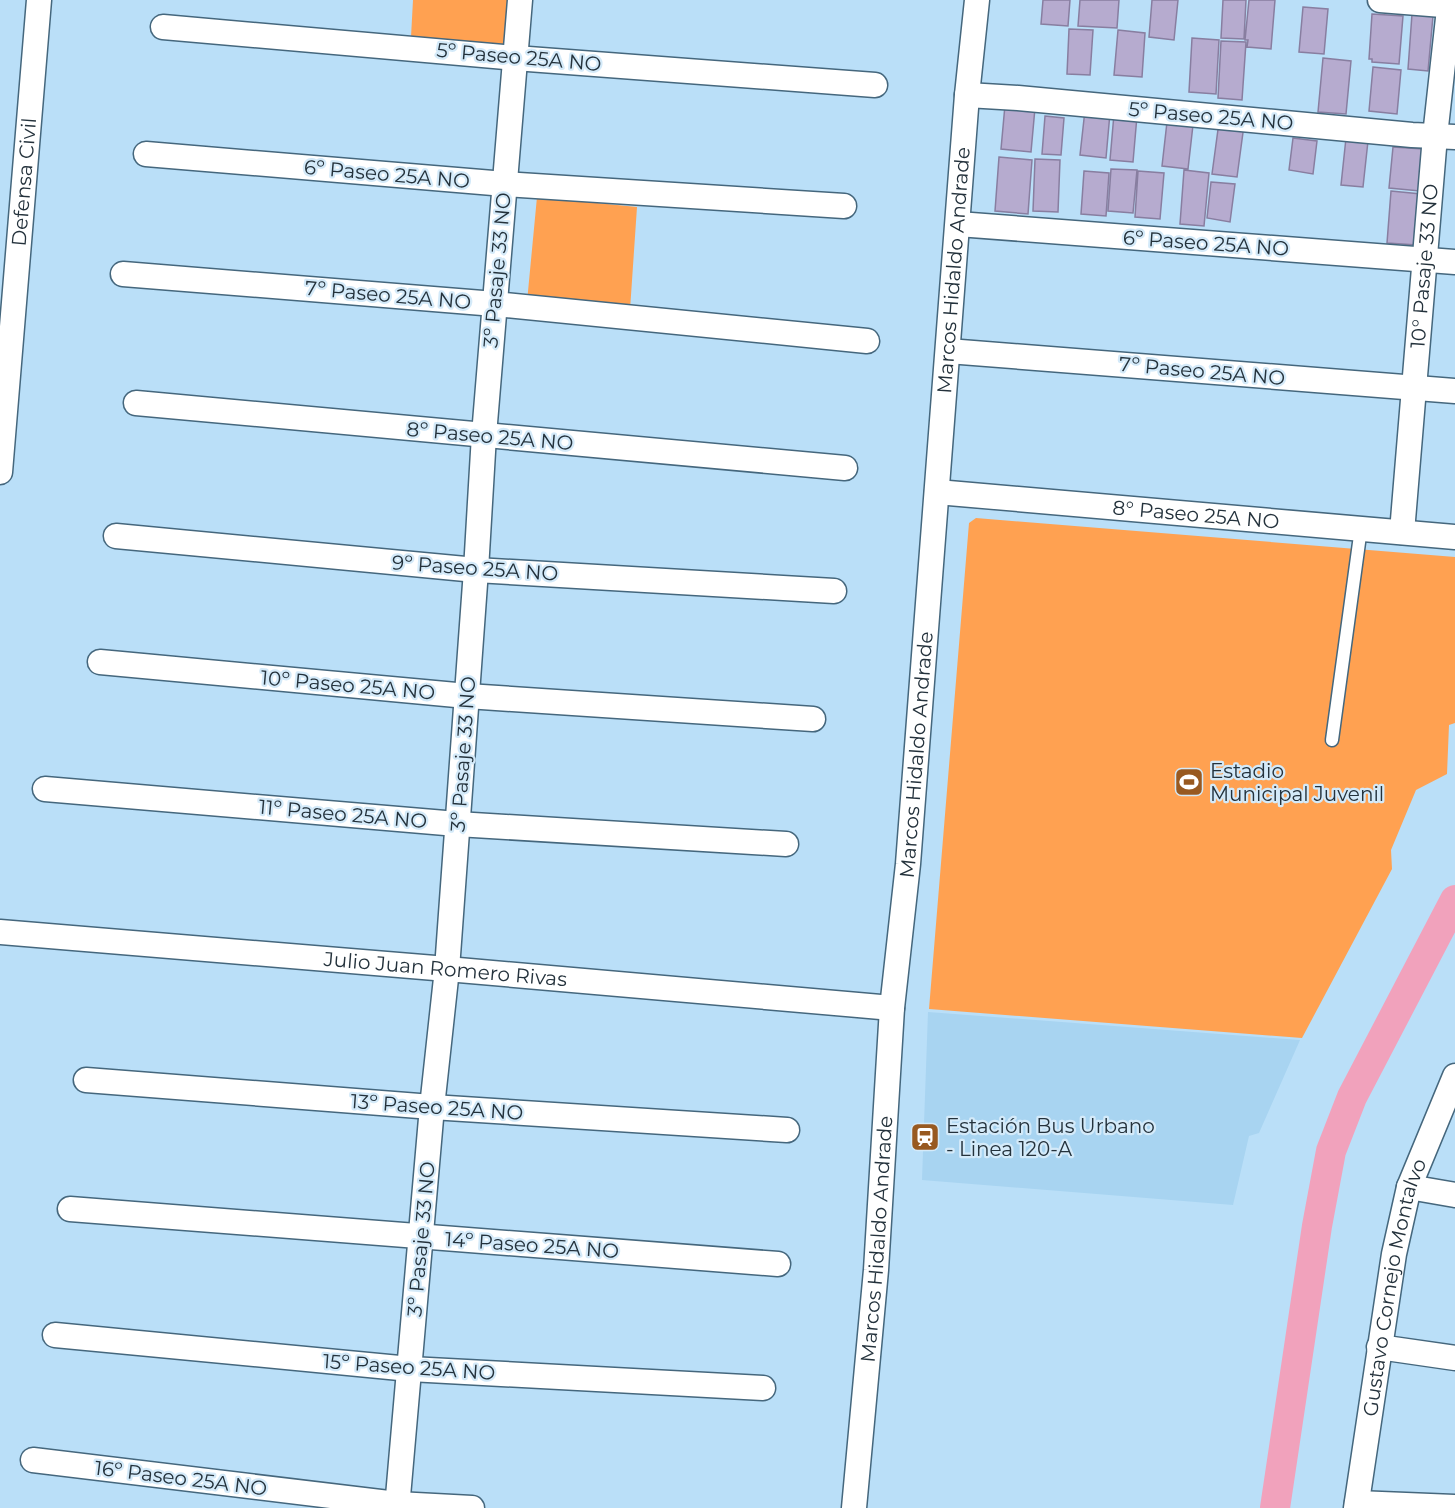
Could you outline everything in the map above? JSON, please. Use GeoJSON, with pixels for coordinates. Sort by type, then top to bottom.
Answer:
{"type":"FeatureCollection","features":[{"type":"Feature","properties":{"kind":"street","name":"Defensa Civil"},"geometry":{"type":"LineString","coordinates":[[0,472],[39,0]]}},
{"type":"Feature","properties":{"kind":"street","name":"3º Pasaje 33 NO"},"geometry":{"type":"LineString","coordinates":[[397,1506],[432,1107],[447,969],[484,435],[520,0]]}},
{"type":"Feature","properties":{"kind":"street","name":"Marcos Hidaldo Andrade"},"geometry":{"type":"LineString","coordinates":[[854,1508],[876,1270],[892,1008],[908,864],[967,96],[977,0]]}},
{"type":"Feature","properties":{"kind":"street"},"geometry":{"type":"LineString","coordinates":[[1380,0],[1451,4]]}},
{"type":"Feature","properties":{"kind":"street","name":"10° Pasaje 33 NO"},"geometry":{"type":"LineString","coordinates":[[1402,532],[1425,260],[1445,137],[1451,4]]}},
{"type":"Feature","properties":{"kind":"street","name":"5º Paseo 25A NO"},"geometry":{"type":"LineString","coordinates":[[163,27],[515,58],[874,84]]}},
{"type":"Feature","properties":{"kind":"street","name":"5º Paseo 25A NO"},"geometry":{"type":"LineString","coordinates":[[967,96],[1018,98],[1445,137]]}},
{"type":"Feature","properties":{"kind":"street","name":"6º Paseo 25A NO"},"geometry":{"type":"LineString","coordinates":[[146,154],[505,184],[844,206]]}},
{"type":"Feature","properties":{"kind":"street","name":"6º Paseo 25A NO"},"geometry":{"type":"LineString","coordinates":[[958,224],[1455,262]]}},
{"type":"Feature","properties":{"kind":"street","name":"7º Paseo 25A NO"},"geometry":{"type":"LineString","coordinates":[[123,274],[495,304],[867,341]]}},
{"type":"Feature","properties":{"kind":"street","name":"7º Paseo 25A NO"},"geometry":{"type":"LineString","coordinates":[[948,351],[1455,391]]}},
{"type":"Feature","properties":{"kind":"street","name":"8º Paseo 25A NO"},"geometry":{"type":"LineString","coordinates":[[136,404],[845,468]]}},
{"type":"Feature","properties":{"kind":"street","name":"8° Paseo 25A NO"},"geometry":{"type":"LineString","coordinates":[[937,492],[1455,537]]}},
{"type":"Feature","properties":{"kind":"street","name":"9º Paseo 25A NO"},"geometry":{"type":"LineString","coordinates":[[116,536],[476,570],[834,591]]}},
{"type":"Feature","properties":{"kind":"street","name":"10º Paseo 25A NO"},"geometry":{"type":"LineString","coordinates":[[100,662],[467,696],[813,719]]}},
{"type":"Feature","properties":{"kind":"street","name":"11º Paseo 25A NO"},"geometry":{"type":"LineString","coordinates":[[45,789],[457,824],[786,844]]}},
{"type":"Feature","properties":{"kind":"street","name":"Julio Juan Romero Rivas"},"geometry":{"type":"LineString","coordinates":[[0,932],[892,1008]]}},
{"type":"Feature","properties":{"kind":"street","name":"Gustavo Cornejo Montalvo"},"geometry":{"type":"LineString","coordinates":[[1356,1505],[1394,1254],[1409,1187],[1455,1076]]}},
{"type":"Feature","properties":{"kind":"street","name":"13º Paseo 25A NO"},"geometry":{"type":"LineString","coordinates":[[86,1080],[432,1107],[787,1130]]}},
{"type":"Feature","properties":{"kind":"street"},"geometry":{"type":"LineString","coordinates":[[1409,1187],[1455,1195]]}},
{"type":"Feature","properties":{"kind":"street","name":"14º Paseo 25A NO"},"geometry":{"type":"LineString","coordinates":[[70,1209],[778,1264]]}},
{"type":"Feature","properties":{"kind":"street","name":"15º Paseo 25A NO"},"geometry":{"type":"LineString","coordinates":[[55,1335],[410,1369],[764,1388]]}},
{"type":"Feature","properties":{"kind":"street"},"geometry":{"type":"LineString","coordinates":[[1379,1347],[1455,1358]]}},
{"type":"Feature","properties":{"kind":"street","name":"16º Paseo 25A NO"},"geometry":{"type":"LineString","coordinates":[[33,1460],[397,1506],[472,1508]]}},
{"type":"Feature","properties":{"kind":"street"},"geometry":{"type":"LineString","coordinates":[[1356,1505],[1455,1507]]}},
{"type":"Feature","properties":{"kind":"lane"},"geometry":{"type":"LineString","coordinates":[[1332,740],[1361,528]]}},
{"type":"Feature","properties":{"kind":"shaded area"},"geometry":{"type":"Polygon","coordinates":[[[413,0],[515,0],[512,46],[411,37],[413,0]]]}},
{"type":"Feature","properties":{"kind":"shaded area"},"geometry":{"type":"Polygon","coordinates":[[[537,197],[637,207],[630,310],[527,302],[537,197]]]}},
{"type":"Feature","properties":{"kind":"shaded area","name":"Estadio Municipal Juvenil"},"geometry":{"type":"Polygon","coordinates":[[[976,518],[1455,557],[1455,723],[1449,725],[1447,774],[1416,790],[1391,850],[1392,869],[1302,1038],[929,1009],[969,523],[976,518]]]}},
{"type":"Feature","properties":{"kind":"shaded area"},"geometry":{"type":"Polygon","coordinates":[[[928,1012],[1300,1040],[1259,1133],[1249,1136],[1233,1205],[922,1180],[928,1012]]]}},
{"type":"Feature","properties":{"kind":"building"},"geometry":{"type":"Polygon","coordinates":[[[1043,0],[1070,0],[1068,26],[1041,24],[1043,0]]]}},
{"type":"Feature","properties":{"kind":"building"},"geometry":{"type":"Polygon","coordinates":[[[1080,0],[1119,0],[1117,28],[1078,26],[1080,0]]]}},
{"type":"Feature","properties":{"kind":"building"},"geometry":{"type":"Polygon","coordinates":[[[1152,0],[1178,0],[1174,40],[1149,37],[1152,0]]]}},
{"type":"Feature","properties":{"kind":"building"},"geometry":{"type":"Polygon","coordinates":[[[1223,0],[1246,0],[1244,39],[1221,38],[1223,0]]]}},
{"type":"Feature","properties":{"kind":"building"},"geometry":{"type":"Polygon","coordinates":[[[1249,0],[1275,0],[1271,49],[1247,47],[1248,40],[1245,40],[1249,0]]]}},
{"type":"Feature","properties":{"kind":"building"},"geometry":{"type":"Polygon","coordinates":[[[1303,7],[1328,9],[1324,54],[1299,52],[1303,7]]]}},
{"type":"Feature","properties":{"kind":"building"},"geometry":{"type":"Polygon","coordinates":[[[1372,14],[1403,16],[1399,64],[1372,62],[1372,59],[1369,59],[1372,14]]]}},
{"type":"Feature","properties":{"kind":"building"},"geometry":{"type":"Polygon","coordinates":[[[1412,14],[1433,16],[1428,71],[1408,69],[1412,14]]]}},
{"type":"Feature","properties":{"kind":"building"},"geometry":{"type":"Polygon","coordinates":[[[1069,29],[1093,30],[1090,75],[1067,74],[1069,29]]]}},
{"type":"Feature","properties":{"kind":"building"},"geometry":{"type":"Polygon","coordinates":[[[1118,30],[1145,33],[1142,77],[1114,75],[1118,30]]]}},
{"type":"Feature","properties":{"kind":"building"},"geometry":{"type":"Polygon","coordinates":[[[1192,38],[1219,40],[1216,94],[1189,92],[1192,38]]]}},
{"type":"Feature","properties":{"kind":"building"},"geometry":{"type":"Polygon","coordinates":[[[1221,41],[1246,42],[1242,100],[1218,98],[1221,41]]]}},
{"type":"Feature","properties":{"kind":"building"},"geometry":{"type":"Polygon","coordinates":[[[1323,58],[1351,61],[1346,114],[1318,112],[1323,58]]]}},
{"type":"Feature","properties":{"kind":"building"},"geometry":{"type":"Polygon","coordinates":[[[1373,67],[1401,70],[1397,114],[1369,111],[1373,67]]]}},
{"type":"Feature","properties":{"kind":"building"},"geometry":{"type":"Polygon","coordinates":[[[1005,105],[1035,108],[1031,152],[1001,149],[1005,105]]]}},
{"type":"Feature","properties":{"kind":"building"},"geometry":{"type":"Polygon","coordinates":[[[1085,110],[1110,113],[1106,158],[1080,155],[1085,110]]]}},
{"type":"Feature","properties":{"kind":"building"},"geometry":{"type":"Polygon","coordinates":[[[1114,114],[1137,116],[1133,162],[1110,160],[1114,114]]]}},
{"type":"Feature","properties":{"kind":"building"},"geometry":{"type":"Polygon","coordinates":[[[1045,116],[1064,118],[1061,155],[1042,154],[1045,116]]]}},
{"type":"Feature","properties":{"kind":"building"},"geometry":{"type":"Polygon","coordinates":[[[1167,122],[1193,125],[1188,169],[1162,166],[1167,122]]]}},
{"type":"Feature","properties":{"kind":"building"},"geometry":{"type":"Polygon","coordinates":[[[1219,122],[1244,125],[1237,177],[1212,174],[1219,122]]]}},
{"type":"Feature","properties":{"kind":"building"},"geometry":{"type":"Polygon","coordinates":[[[1293,138],[1317,141],[1313,174],[1289,170],[1293,138]]]}},
{"type":"Feature","properties":{"kind":"building"},"geometry":{"type":"Polygon","coordinates":[[[1346,138],[1368,141],[1363,187],[1341,185],[1346,138]]]}},
{"type":"Feature","properties":{"kind":"building"},"geometry":{"type":"Polygon","coordinates":[[[1393,147],[1423,149],[1420,191],[1389,188],[1393,147]]]}},
{"type":"Feature","properties":{"kind":"building"},"geometry":{"type":"Polygon","coordinates":[[[999,157],[1032,160],[1028,214],[995,211],[999,157]]]}},
{"type":"Feature","properties":{"kind":"building"},"geometry":{"type":"Polygon","coordinates":[[[1035,159],[1060,160],[1058,212],[1033,211],[1035,159]]]}},
{"type":"Feature","properties":{"kind":"building"},"geometry":{"type":"Polygon","coordinates":[[[1111,169],[1137,170],[1133,213],[1108,211],[1111,169]]]}},
{"type":"Feature","properties":{"kind":"building"},"geometry":{"type":"Polygon","coordinates":[[[1184,170],[1209,173],[1204,226],[1180,224],[1184,170]]]}},
{"type":"Feature","properties":{"kind":"building"},"geometry":{"type":"Polygon","coordinates":[[[1084,171],[1109,173],[1106,216],[1081,214],[1084,171]]]}},
{"type":"Feature","properties":{"kind":"building"},"geometry":{"type":"Polygon","coordinates":[[[1138,171],[1164,173],[1160,219],[1135,217],[1138,171]]]}},
{"type":"Feature","properties":{"kind":"building"},"geometry":{"type":"Polygon","coordinates":[[[1211,182],[1235,184],[1230,222],[1207,218],[1211,182]]]}},
{"type":"Feature","properties":{"kind":"building"},"geometry":{"type":"Polygon","coordinates":[[[1391,191],[1421,194],[1417,245],[1387,243],[1391,191]]]}},
{"type":"Feature","properties":{"kind":"waterway"},"geometry":{"type":"LineString","coordinates":[[1275,1508],[1317,1226],[1331,1151],[1352,1097],[1455,900]]}},
{"type":"Feature","properties":{"kind":"place","name":"Estadio Municipal Juvenil"},"geometry":{"type":"Point","coordinates":[1189,782]}},
{"type":"Feature","properties":{"kind":"place","name":"Estación Bus Urbano - Linea 120-A"},"geometry":{"type":"Point","coordinates":[925,1137]}}]}
